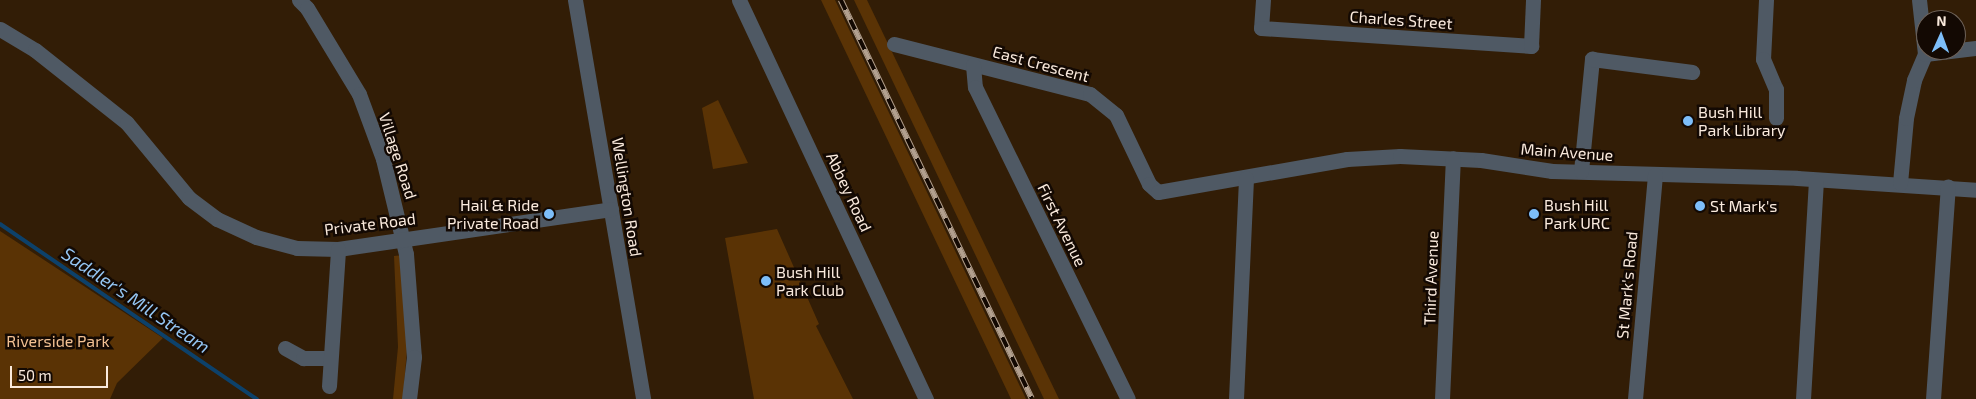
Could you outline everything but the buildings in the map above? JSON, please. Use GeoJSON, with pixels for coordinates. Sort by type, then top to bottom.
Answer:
{"type":"FeatureCollection","features":[{"type":"Feature","properties":{"kind":"street","name":"Village Road"},"geometry":{"type":"LineString","coordinates":[[299,0],[308,8],[359,94],[384,159],[404,238],[414,357],[409,399]]}},
{"type":"Feature","properties":{"kind":"street","name":"Wellington Road"},"geometry":{"type":"LineString","coordinates":[[575,0],[643,399]]}},
{"type":"Feature","properties":{"kind":"street","name":"Abbey Road"},"geometry":{"type":"LineString","coordinates":[[739,0],[926,399]]}},
{"type":"Feature","properties":{"kind":"street","name":"Charles Street"},"geometry":{"type":"LineString","coordinates":[[1263,0],[1261,28],[1531,46],[1533,0]]}},
{"type":"Feature","properties":{"kind":"street"},"geometry":{"type":"LineString","coordinates":[[1766,0],[1763,59],[1776,88],[1776,118]]}},
{"type":"Feature","properties":{"kind":"street","name":"Private Road"},"geometry":{"type":"LineString","coordinates":[[0,29],[35,50],[127,123],[189,198],[217,219],[256,237],[297,248],[338,249],[611,209]]}},
{"type":"Feature","properties":{"kind":"street","name":"East Crescent"},"geometry":{"type":"LineString","coordinates":[[894,44],[973,65],[1071,87],[1105,104],[1116,115],[1149,184],[1158,192]]}},
{"type":"Feature","properties":{"kind":"street"},"geometry":{"type":"LineString","coordinates":[[1581,170],[1592,59],[1692,72]]}},
{"type":"Feature","properties":{"kind":"street"},"geometry":{"type":"LineString","coordinates":[[1900,183],[1906,118],[1914,80],[1922,60]]}},
{"type":"Feature","properties":{"kind":"street","name":"First Avenue"},"geometry":{"type":"LineString","coordinates":[[973,65],[975,87],[1128,399]]}},
{"type":"Feature","properties":{"kind":"street","name":"Main Avenue"},"geometry":{"type":"LineString","coordinates":[[1158,192],[1347,159],[1453,158],[1552,171],[1581,170],[1655,175],[1900,183],[1976,190]]}},
{"type":"Feature","properties":{"kind":"street","name":"Third Avenue"},"geometry":{"type":"LineString","coordinates":[[1442,399],[1453,158]]}},
{"type":"Feature","properties":{"kind":"street","name":"St Mark's Road"},"geometry":{"type":"LineString","coordinates":[[1635,399],[1655,175]]}},
{"type":"Feature","properties":{"kind":"street"},"geometry":{"type":"LineString","coordinates":[[1236,399],[1246,178]]}},
{"type":"Feature","properties":{"kind":"street"},"geometry":{"type":"LineString","coordinates":[[1803,399],[1816,181]]}},
{"type":"Feature","properties":{"kind":"street"},"geometry":{"type":"LineString","coordinates":[[1933,399],[1948,187]]}},
{"type":"Feature","properties":{"kind":"street"},"geometry":{"type":"LineString","coordinates":[[329,386],[338,249]]}},
{"type":"Feature","properties":{"kind":"street"},"geometry":{"type":"LineString","coordinates":[[285,348],[303,358],[330,358]]}},
{"type":"Feature","properties":{"kind":"green space"},"geometry":{"type":"Polygon","coordinates":[[[821,0],[835,0],[1026,399],[1011,399],[821,0]]]}},
{"type":"Feature","properties":{"kind":"green space"},"geometry":{"type":"Polygon","coordinates":[[[854,0],[867,0],[1059,399],[1044,399],[854,0]]]}},
{"type":"Feature","properties":{"kind":"green space"},"geometry":{"type":"Polygon","coordinates":[[[718,100],[748,163],[713,169],[702,108],[718,100]]]}},
{"type":"Feature","properties":{"kind":"green space","name":"Bush Hill Park Club"},"geometry":{"type":"Polygon","coordinates":[[[777,229],[819,324],[816,326],[853,399],[754,399],[725,238],[777,229]]]}},
{"type":"Feature","properties":{"kind":"green space","name":"Riverside Park"},"geometry":{"type":"Polygon","coordinates":[[[0,231],[163,338],[117,383],[110,399],[0,399],[0,231]]]}},
{"type":"Feature","properties":{"kind":"green space"},"geometry":{"type":"Polygon","coordinates":[[[403,255],[407,348],[403,399],[393,399],[398,347],[394,256],[403,255]]]}},
{"type":"Feature","properties":{"kind":"waterway","name":"Saddler's Mill Stream"},"geometry":{"type":"LineString","coordinates":[[0,224],[257,399]]}},
{"type":"Feature","properties":{"kind":"railway"},"geometry":{"type":"LineString","coordinates":[[841,0],[1032,399]]}},
{"type":"Feature","properties":{"kind":"place","name":"Bush Hill Park Library"},"geometry":{"type":"Point","coordinates":[1688,121]}},
{"type":"Feature","properties":{"kind":"place","name":"St Mark's"},"geometry":{"type":"Point","coordinates":[1700,206]}},
{"type":"Feature","properties":{"kind":"place","name":"Hail & Ride Private Road"},"geometry":{"type":"Point","coordinates":[549,214]}},
{"type":"Feature","properties":{"kind":"place","name":"Bush Hill Park URC"},"geometry":{"type":"Point","coordinates":[1534,214]}},
{"type":"Feature","properties":{"kind":"place","name":"Bush Hill Park Club"},"geometry":{"type":"Point","coordinates":[766,281]}}]}
